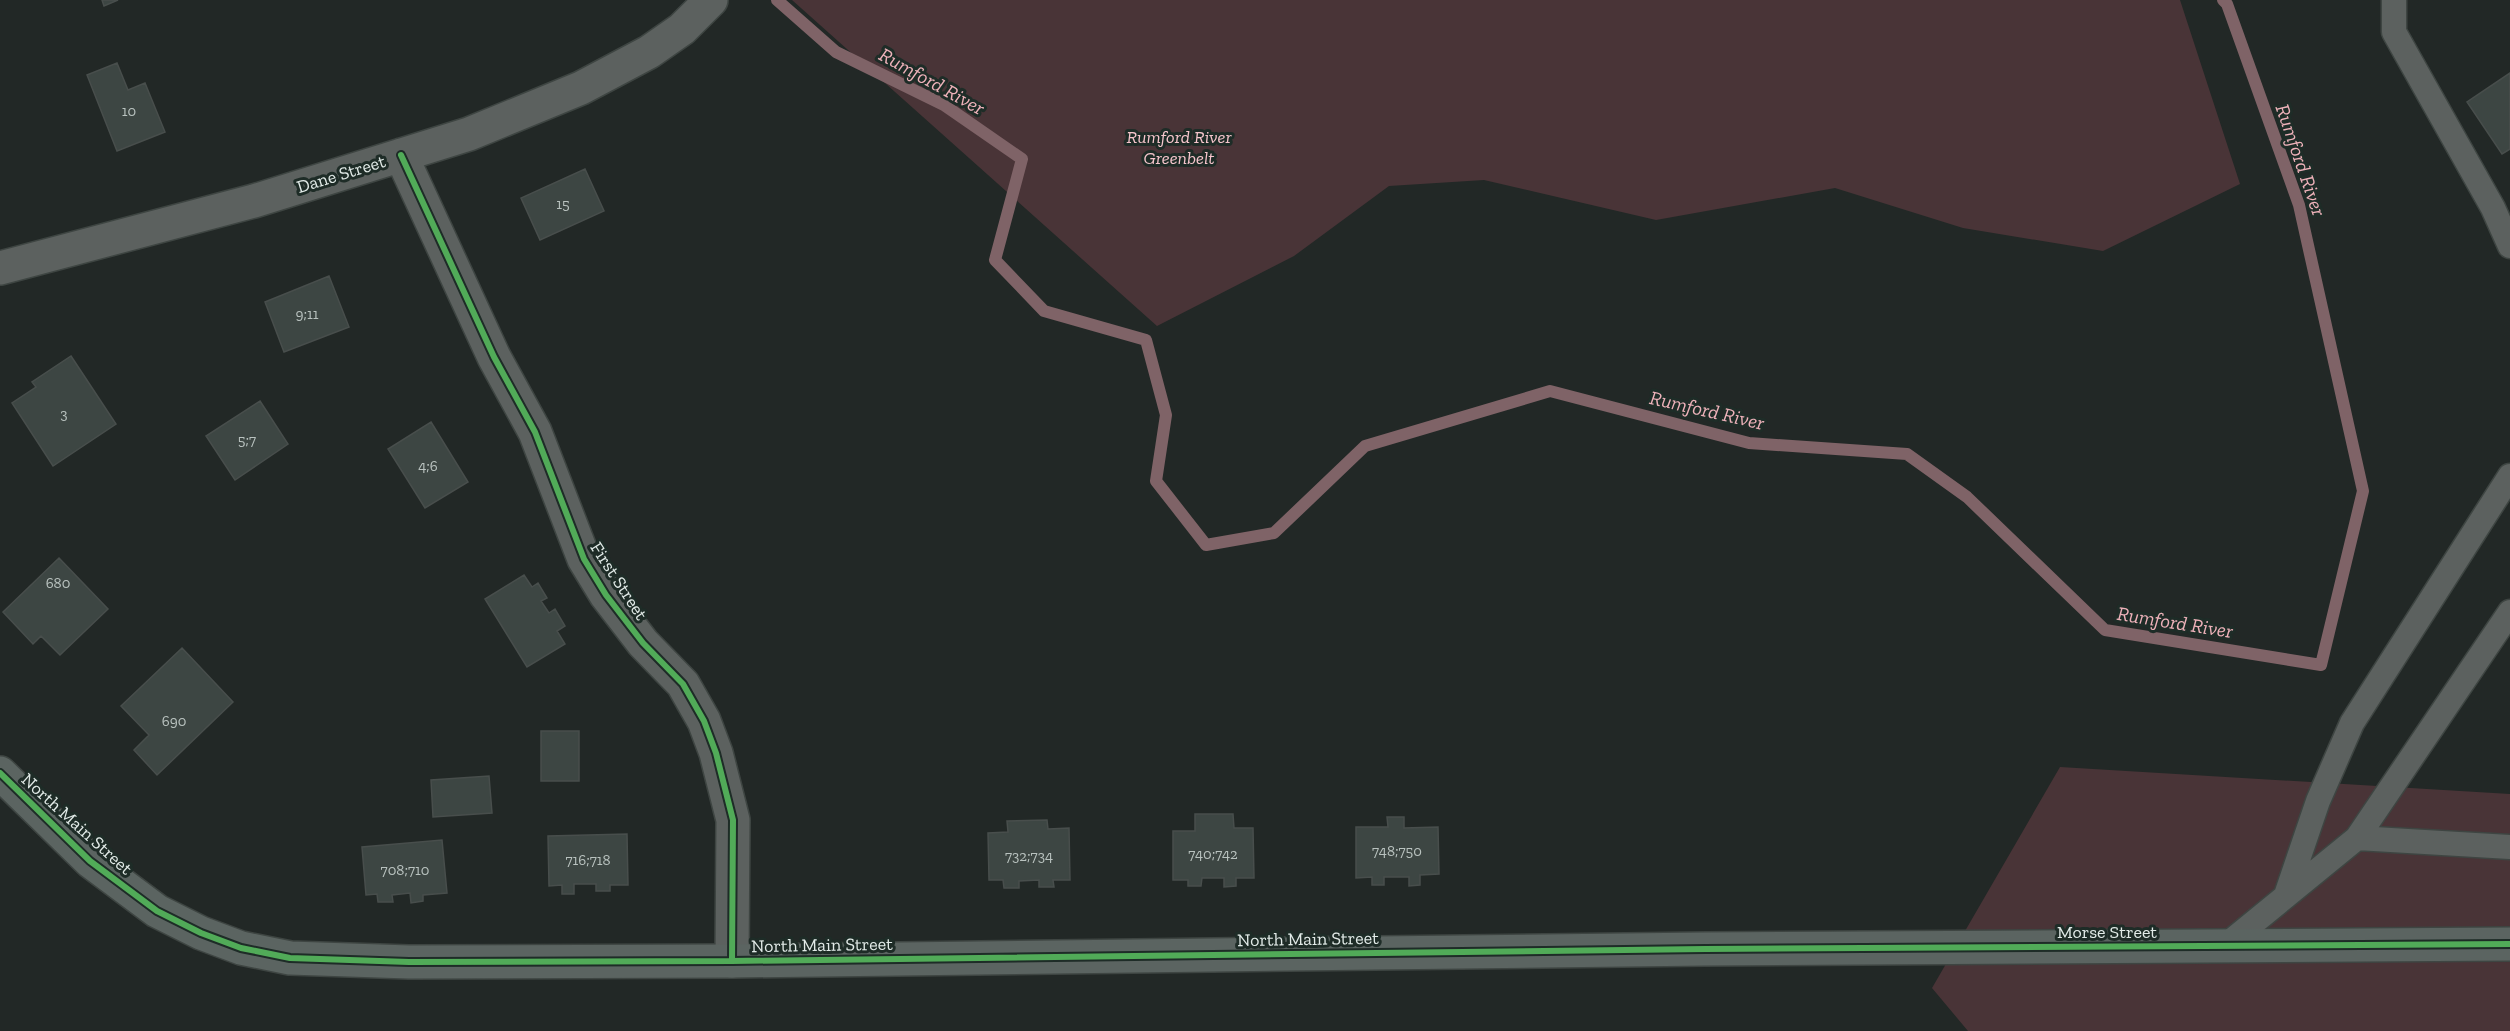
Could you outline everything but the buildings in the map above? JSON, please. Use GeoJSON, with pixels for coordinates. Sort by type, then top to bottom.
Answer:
{"type":"FeatureCollection","features":[{"type":"Feature","properties":{"kind":"street","name":"Dane Street"},"geometry":{"type":"LineString","coordinates":[[0,268],[254,201],[469,134],[581,88],[649,52],[682,29],[711,0]]}},
{"type":"Feature","properties":{"kind":"street","name":"First Street"},"geometry":{"type":"LineString","coordinates":[[401,155],[494,357],[535,432],[584,559],[606,595],[643,643],[682,684],[704,721],[716,753],[733,820],[732,961]]}},
{"type":"Feature","properties":{"kind":"street","name":"North Main Street"},"geometry":{"type":"LineString","coordinates":[[0,773],[66,839],[124,888],[157,911],[201,933],[241,948],[290,958],[409,962],[732,961],[1705,949]]}},
{"type":"Feature","properties":{"kind":"street","name":"Morse Street"},"geometry":{"type":"LineString","coordinates":[[1705,949],[2510,944]]}},
{"type":"Feature","properties":{"kind":"lane"},"geometry":{"type":"LineString","coordinates":[[2394,0],[2394,32],[2493,208],[2510,246]]}},
{"type":"Feature","properties":{"kind":"lane"},"geometry":{"type":"LineString","coordinates":[[2286,896],[2318,801],[2352,723],[2510,476]]}},
{"type":"Feature","properties":{"kind":"lane"},"geometry":{"type":"LineString","coordinates":[[2225,946],[2357,838],[2510,612]]}},
{"type":"Feature","properties":{"kind":"lane"},"geometry":{"type":"LineString","coordinates":[[2357,838],[2510,847]]}},
{"type":"Feature","properties":{"kind":"green space","name":"Rumford River Greenbelt"},"geometry":{"type":"Polygon","coordinates":[[[792,0],[2180,0],[2240,184],[2103,251],[1963,228],[1835,188],[1656,220],[1484,180],[1389,186],[1294,256],[1157,326],[792,0]]]}},
{"type":"Feature","properties":{"kind":"green space"},"geometry":{"type":"Polygon","coordinates":[[[2060,767],[2510,794],[2510,1031],[1968,1031],[1932,988],[2060,767]]]}},
{"type":"Feature","properties":{"kind":"waterway","name":"Rumford River"},"geometry":{"type":"LineString","coordinates":[[777,0],[836,52],[944,105],[1022,159],[995,260],[1044,311],[1146,340],[1166,415],[1156,481],[1206,545],[1274,533],[1365,446],[1550,391],[1749,443],[1907,454],[1967,497],[2105,630],[2321,665],[2363,491],[2299,205],[2227,4],[2223,0]]}},
{"type":"Feature","properties":{"kind":"cycle path"},"geometry":{"type":"LineString","coordinates":[[401,155],[494,357],[535,432],[584,559],[606,595],[643,643],[683,684],[704,721],[716,753],[733,820],[732,961]]}},
{"type":"Feature","properties":{"kind":"cycle path"},"geometry":{"type":"LineString","coordinates":[[0,773],[90,861],[157,911],[201,933],[241,948],[290,958],[409,962],[732,961],[1705,949],[2510,944]]}}]}
